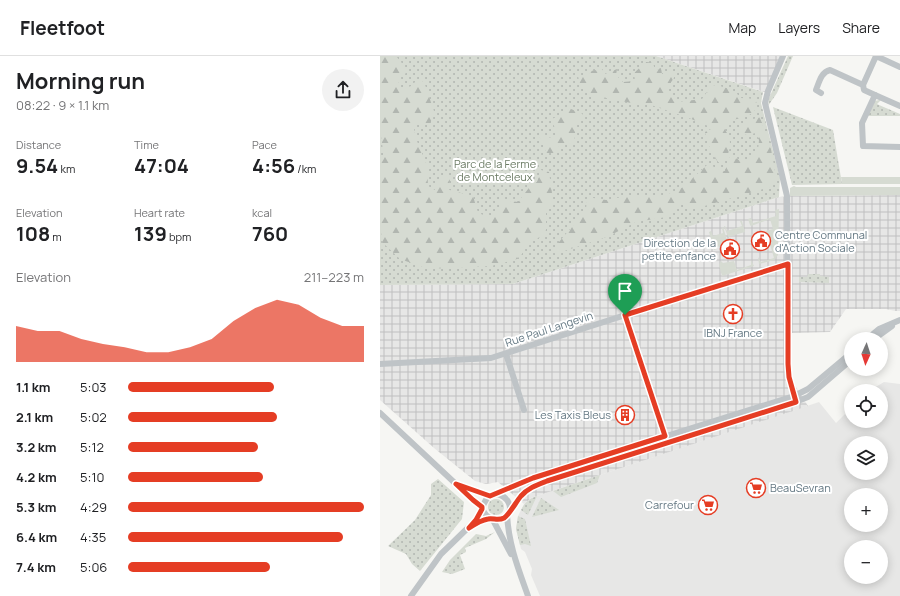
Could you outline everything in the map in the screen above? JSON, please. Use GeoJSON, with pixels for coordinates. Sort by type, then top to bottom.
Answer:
{"type":"FeatureCollection","features":[{"type":"Feature","properties":{"kind":"street"},"geometry":{"type":"LineString","coordinates":[[783,56],[767,93],[765,103],[787,196],[788,364],[789,377],[795,399]]}},
{"type":"Feature","properties":{"kind":"street"},"geometry":{"type":"LineString","coordinates":[[900,67],[876,56],[863,84],[864,90],[900,106]]}},
{"type":"Feature","properties":{"kind":"street"},"geometry":{"type":"LineString","coordinates":[[816,90],[823,74],[827,70],[863,84]]}},
{"type":"Feature","properties":{"kind":"street"},"geometry":{"type":"LineString","coordinates":[[875,95],[862,123],[863,146],[900,147]]}},
{"type":"Feature","properties":{"kind":"street","name":"Rue Paul Langevin"},"geometry":{"type":"LineString","coordinates":[[380,364],[481,359],[506,354],[788,264]]}},
{"type":"Feature","properties":{"kind":"street"},"geometry":{"type":"LineString","coordinates":[[625,315],[667,443]]}},
{"type":"Feature","properties":{"kind":"street"},"geometry":{"type":"LineString","coordinates":[[875,332],[900,320]]}},
{"type":"Feature","properties":{"kind":"street"},"geometry":{"type":"LineString","coordinates":[[884,332],[895,324],[900,324]]}},
{"type":"Feature","properties":{"kind":"street"},"geometry":{"type":"LineString","coordinates":[[506,354],[524,410]]}},
{"type":"Feature","properties":{"kind":"street"},"geometry":{"type":"LineString","coordinates":[[469,528],[479,522],[491,519],[499,520],[508,514],[522,495],[530,488],[547,481],[667,443],[795,399],[844,359]]}},
{"type":"Feature","properties":{"kind":"street"},"geometry":{"type":"LineString","coordinates":[[411,596],[441,554],[476,520],[485,500],[490,496],[533,478],[665,436],[795,399],[808,397],[844,366]]}},
{"type":"Feature","properties":{"kind":"street"},"geometry":{"type":"LineString","coordinates":[[380,414],[482,508],[491,519],[516,564]]}},
{"type":"Feature","properties":{"kind":"street"},"geometry":{"type":"LineString","coordinates":[[456,484],[490,496]]}},
{"type":"Feature","properties":{"kind":"street"},"geometry":{"type":"LineString","coordinates":[[497,494],[505,497],[510,505],[508,514],[509,538],[516,564],[528,596]]}},
{"type":"Feature","properties":{"kind":"shaded area"},"geometry":{"type":"Polygon","coordinates":[[[656,56],[783,56],[767,93],[656,56]]]}},
{"type":"Feature","properties":{"kind":"shaded area"},"geometry":{"type":"Polygon","coordinates":[[[900,195],[900,311],[886,309],[846,309],[830,332],[792,333],[792,375],[794,384],[808,406],[531,498],[524,504],[498,482],[486,484],[475,481],[434,448],[380,400],[380,285],[513,284],[779,197],[900,195]]]}},
{"type":"Feature","properties":{"kind":"shaded area","name":"BeauSevran"},"geometry":{"type":"Polygon","coordinates":[[[884,382],[900,384],[900,596],[540,596],[531,575],[532,569],[525,552],[521,549],[516,529],[518,516],[524,504],[531,498],[819,402],[836,423],[844,415],[844,428],[888,428],[888,384],[881,384],[884,382]]]}},
{"type":"Feature","properties":{"kind":"green space","name":"Parc de la Ferme de Montceleux"},"geometry":{"type":"Polygon","coordinates":[[[380,56],[656,56],[763,92],[761,103],[780,178],[779,197],[513,284],[380,285],[380,56]]]}},
{"type":"Feature","properties":{"kind":"green space"},"geometry":{"type":"Polygon","coordinates":[[[380,56],[396,56],[409,72],[401,75],[398,85],[404,89],[411,86],[418,79],[424,82],[435,114],[430,123],[413,123],[416,139],[427,165],[428,186],[435,190],[438,180],[442,175],[448,176],[450,181],[446,189],[473,196],[478,213],[492,218],[498,210],[501,200],[518,202],[532,184],[537,182],[541,170],[549,172],[553,200],[546,210],[546,230],[542,237],[528,242],[524,246],[522,254],[517,259],[491,266],[428,269],[400,259],[383,243],[380,227],[380,160],[384,159],[380,128],[380,56]]]}},
{"type":"Feature","properties":{"kind":"green space"},"geometry":{"type":"Polygon","coordinates":[[[788,56],[793,56],[777,93],[768,106],[769,98],[788,56]]]}},
{"type":"Feature","properties":{"kind":"green space"},"geometry":{"type":"Polygon","coordinates":[[[646,62],[653,63],[655,70],[661,68],[662,74],[673,71],[674,78],[669,85],[668,94],[677,102],[702,99],[712,85],[728,88],[741,98],[755,99],[757,104],[754,112],[745,117],[730,120],[724,128],[729,136],[730,148],[721,164],[715,159],[705,132],[713,128],[651,105],[636,104],[607,98],[596,101],[580,85],[578,76],[587,76],[591,71],[602,69],[605,74],[617,69],[616,75],[623,82],[635,81],[634,73],[646,62]]]}},
{"type":"Feature","properties":{"kind":"green space"},"geometry":{"type":"Polygon","coordinates":[[[881,100],[877,104],[900,114],[900,116],[868,116],[875,101],[881,100]]]}},
{"type":"Feature","properties":{"kind":"green space"},"geometry":{"type":"Polygon","coordinates":[[[570,102],[571,109],[583,114],[576,123],[574,145],[561,144],[554,153],[546,153],[543,142],[538,135],[547,138],[557,136],[552,119],[562,114],[570,102]]]}},
{"type":"Feature","properties":{"kind":"green space"},"geometry":{"type":"Polygon","coordinates":[[[773,107],[833,130],[842,184],[792,185],[773,107]]]}},
{"type":"Feature","properties":{"kind":"green space"},"geometry":{"type":"Polygon","coordinates":[[[760,117],[771,149],[776,177],[774,183],[770,187],[694,209],[682,204],[666,217],[636,222],[607,237],[555,254],[554,248],[586,210],[587,197],[606,200],[633,195],[657,197],[674,192],[683,187],[707,165],[725,171],[730,155],[739,160],[749,160],[758,151],[759,140],[756,133],[746,135],[738,129],[747,121],[760,117]]]}},
{"type":"Feature","properties":{"kind":"green space"},"geometry":{"type":"Polygon","coordinates":[[[841,177],[900,177],[900,184],[842,184],[841,177]]]}},
{"type":"Feature","properties":{"kind":"green space"},"geometry":{"type":"Polygon","coordinates":[[[794,186],[900,187],[900,195],[790,196],[790,188],[794,186]]]}},
{"type":"Feature","properties":{"kind":"green space"},"geometry":{"type":"Polygon","coordinates":[[[779,209],[778,255],[774,260],[759,264],[758,257],[761,262],[774,258],[766,231],[773,229],[770,219],[751,226],[748,219],[751,218],[753,223],[776,216],[775,210],[779,209]]]}},
{"type":"Feature","properties":{"kind":"green space"},"geometry":{"type":"Polygon","coordinates":[[[740,221],[742,221],[745,232],[728,237],[724,226],[727,231],[742,226],[740,221]]]}},
{"type":"Feature","properties":{"kind":"green space"},"geometry":{"type":"Polygon","coordinates":[[[723,227],[728,243],[717,247],[717,249],[714,250],[709,232],[711,231],[713,236],[723,233],[723,227]]]}},
{"type":"Feature","properties":{"kind":"green space"},"geometry":{"type":"Polygon","coordinates":[[[751,260],[754,266],[722,276],[719,265],[721,261],[723,263],[734,261],[737,270],[751,265],[751,260]]]}},
{"type":"Feature","properties":{"kind":"green space"},"geometry":{"type":"Polygon","coordinates":[[[808,274],[820,274],[820,276],[829,277],[829,283],[799,282],[799,277],[807,277],[808,274]]]}},
{"type":"Feature","properties":{"kind":"green space"},"geometry":{"type":"Polygon","coordinates":[[[600,475],[597,483],[561,497],[553,491],[600,475]]]}},
{"type":"Feature","properties":{"kind":"green space"},"geometry":{"type":"Polygon","coordinates":[[[438,479],[464,502],[462,519],[420,571],[412,564],[406,554],[388,546],[415,520],[431,495],[431,484],[438,479]]]}},
{"type":"Feature","properties":{"kind":"green space"},"geometry":{"type":"Polygon","coordinates":[[[537,496],[528,515],[521,510],[528,501],[537,496]]]}},
{"type":"Feature","properties":{"kind":"green space"},"geometry":{"type":"Polygon","coordinates":[[[541,498],[559,510],[532,517],[541,498]]]}},
{"type":"Feature","properties":{"kind":"green space"},"geometry":{"type":"Polygon","coordinates":[[[496,499],[502,501],[504,507],[502,513],[496,515],[490,513],[488,507],[490,501],[496,499]]]}},
{"type":"Feature","properties":{"kind":"green space"},"geometry":{"type":"Polygon","coordinates":[[[518,516],[525,519],[531,546],[525,544],[520,545],[516,529],[518,516]]]}},
{"type":"Feature","properties":{"kind":"green space"},"geometry":{"type":"Polygon","coordinates":[[[495,532],[486,539],[465,548],[466,552],[460,555],[465,569],[452,574],[442,572],[450,560],[476,534],[486,536],[495,532]]]}},
{"type":"Feature","properties":{"kind":"place","name":"Centre Communal d'Action Sociale"},"geometry":{"type":"Point","coordinates":[761,241]}},
{"type":"Feature","properties":{"kind":"place","name":"Direction de la petite enfance"},"geometry":{"type":"Point","coordinates":[730,249]}},
{"type":"Feature","properties":{"kind":"place","name":"IBNJ France"},"geometry":{"type":"Point","coordinates":[733,314]}},
{"type":"Feature","properties":{"kind":"place","name":"Les Taxis Bleus"},"geometry":{"type":"Point","coordinates":[625,415]}},
{"type":"Feature","properties":{"kind":"place","name":"BeauSevran"},"geometry":{"type":"Point","coordinates":[756,488]}},
{"type":"Feature","properties":{"kind":"place","name":"Carrefour"},"geometry":{"type":"Point","coordinates":[708,505]}},
{"type":"Feature","properties":{"kind":"route"},"geometry":{"type":"LineString","coordinates":[[788,264],[788,364],[789,377],[796,402],[547,481],[530,488],[517,500],[504,518],[499,520],[485,520],[469,528],[476,520],[482,507],[456,484],[490,496],[533,478],[665,436],[625,315],[788,264]]}}]}
